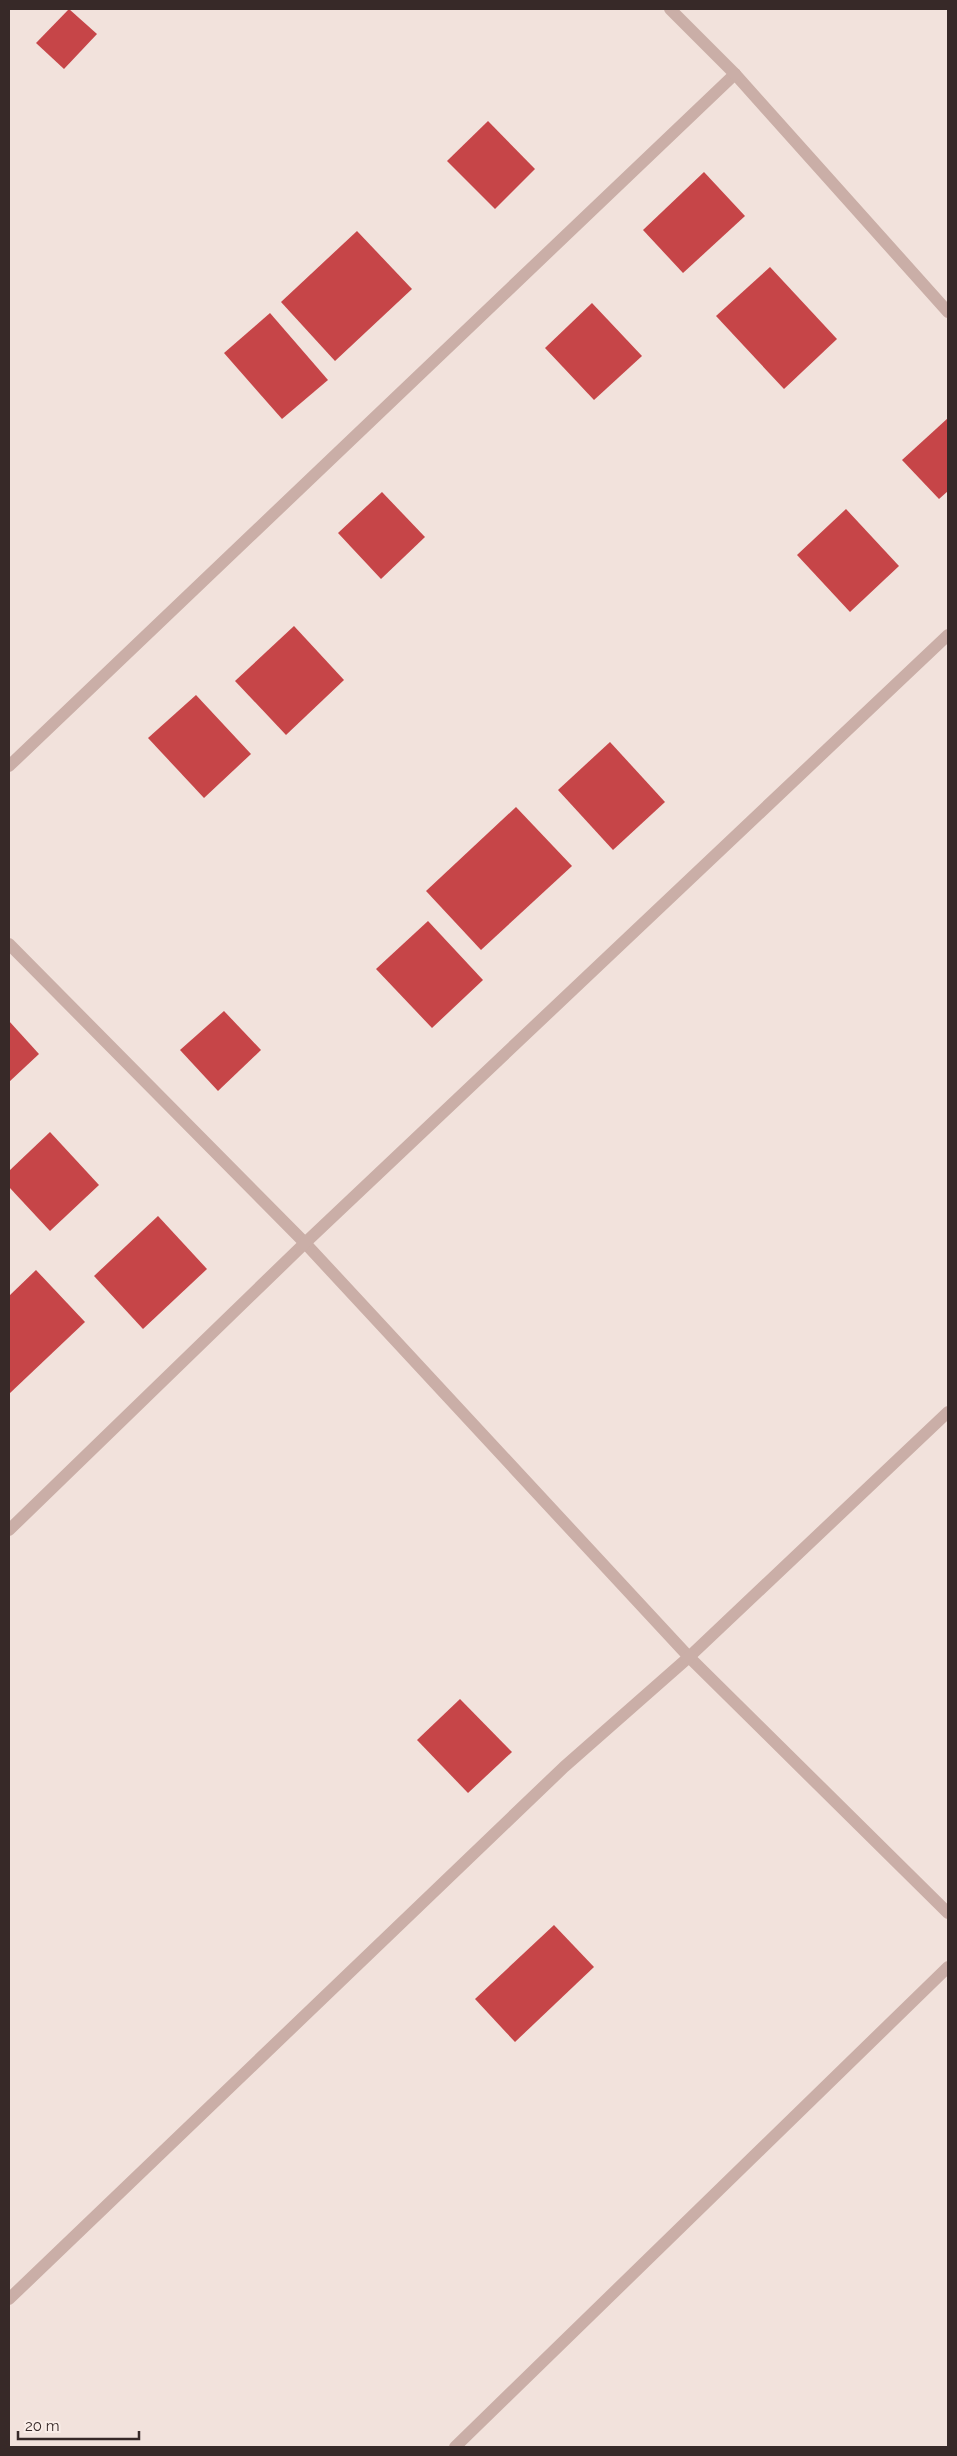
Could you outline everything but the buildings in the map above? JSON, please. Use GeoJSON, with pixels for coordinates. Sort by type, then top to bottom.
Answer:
{"type":"FeatureCollection","features":[{"type":"Feature","properties":{"kind":"street"},"geometry":{"type":"LineString","coordinates":[[670,9],[735,74],[948,312]]}},
{"type":"Feature","properties":{"kind":"street"},"geometry":{"type":"LineString","coordinates":[[9,766],[735,74]]}},
{"type":"Feature","properties":{"kind":"street"},"geometry":{"type":"LineString","coordinates":[[9,1530],[305,1243],[948,634]]}},
{"type":"Feature","properties":{"kind":"street"},"geometry":{"type":"LineString","coordinates":[[9,944],[305,1243],[689,1657],[948,1913]]}},
{"type":"Feature","properties":{"kind":"street"},"geometry":{"type":"LineString","coordinates":[[9,2299],[564,1767],[689,1657],[948,1412]]}},
{"type":"Feature","properties":{"kind":"street"},"geometry":{"type":"LineString","coordinates":[[455,2447],[948,1967]]}}]}
